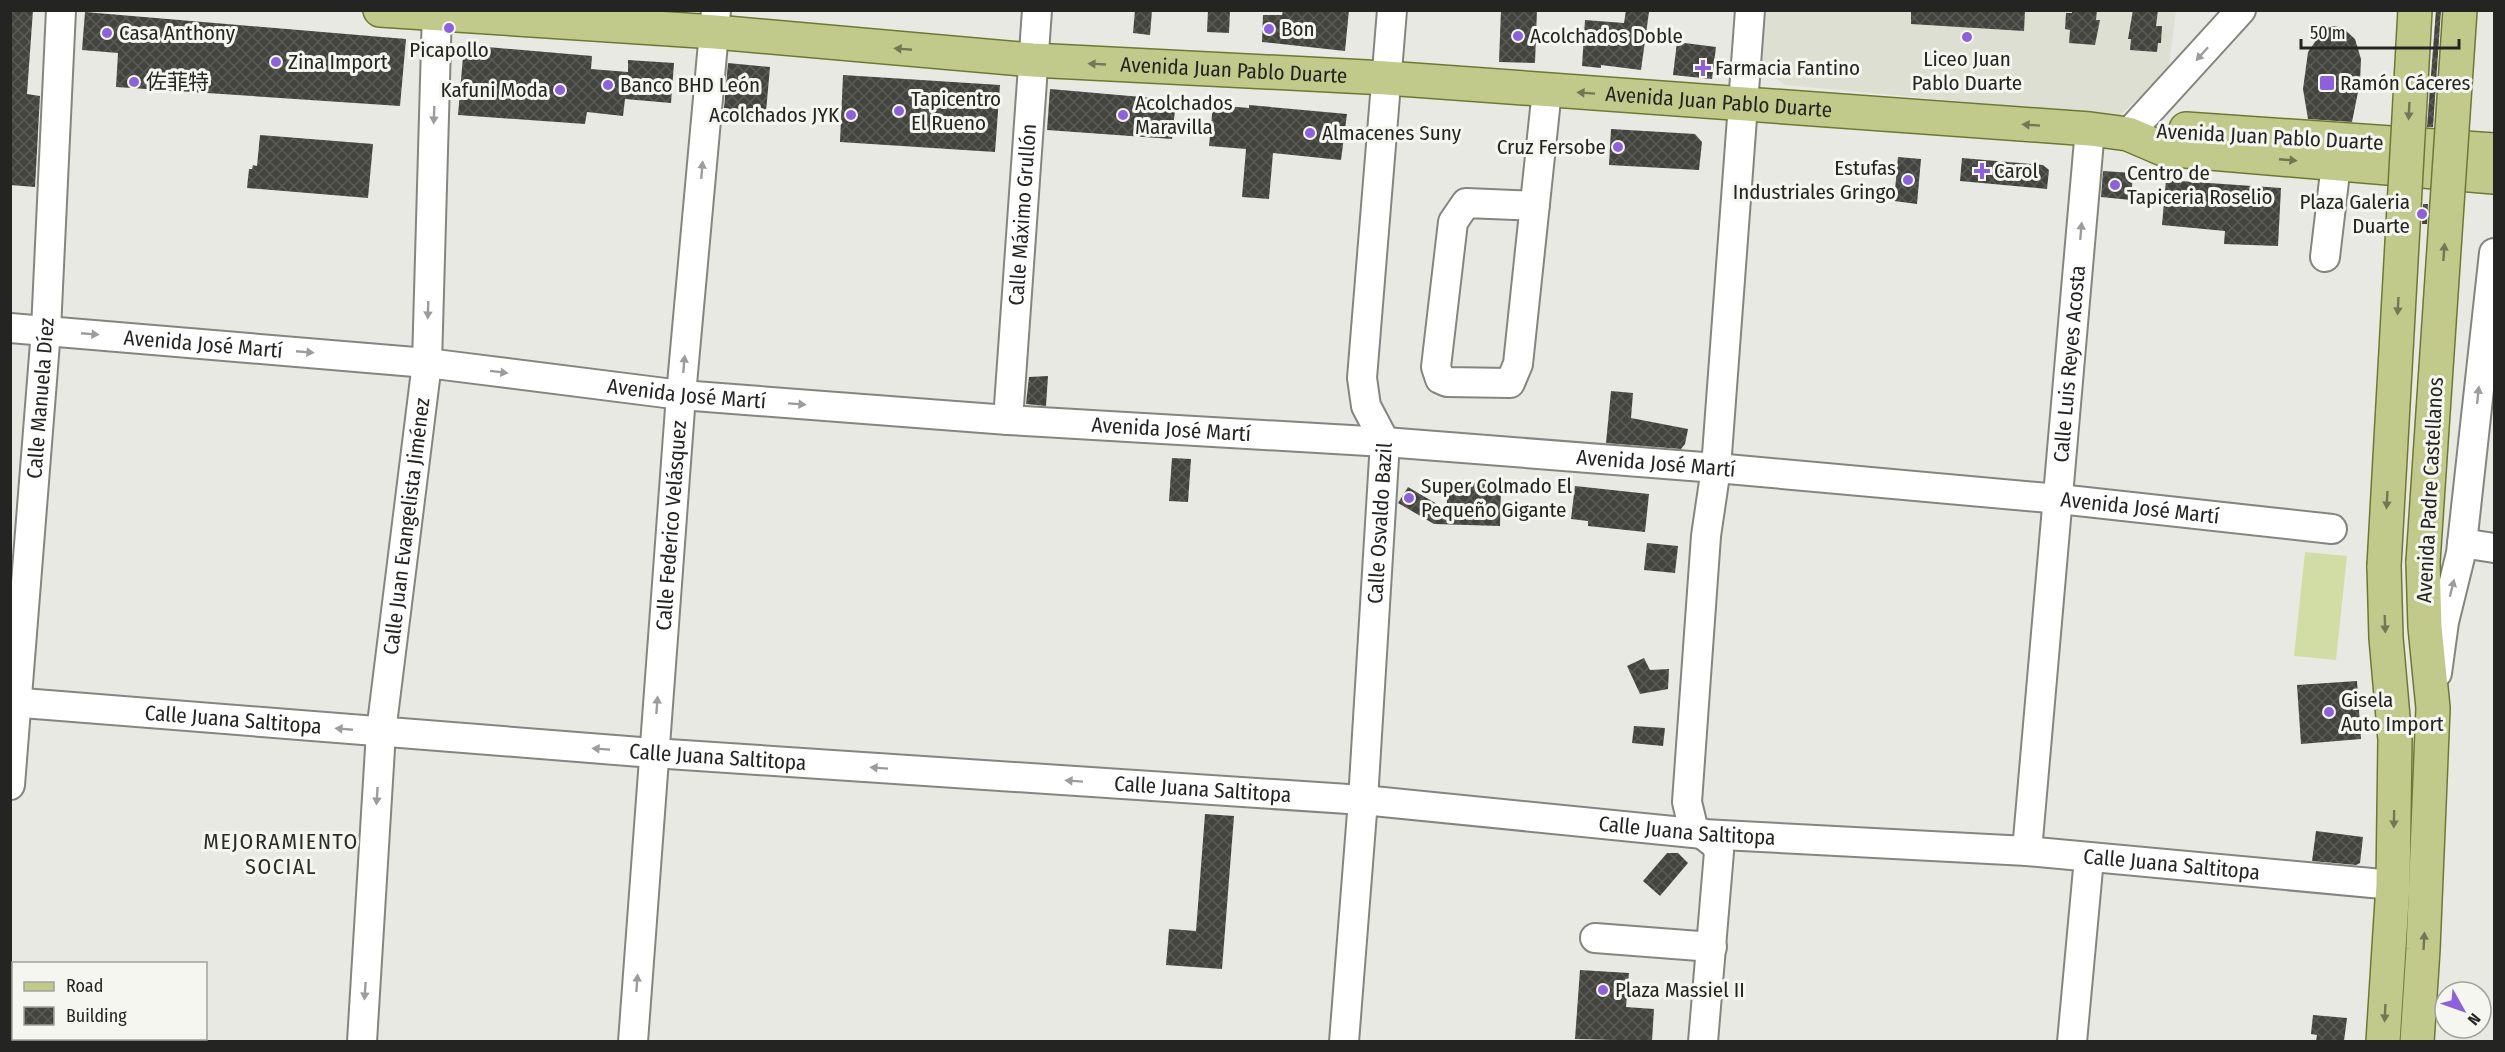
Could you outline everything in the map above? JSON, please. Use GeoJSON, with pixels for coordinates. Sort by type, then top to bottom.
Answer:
{"type":"FeatureCollection","features":[{"type":"Feature","properties":{"kind":"main road","name":"Avenida Juan Pablo Duarte"},"geometry":{"type":"LineString","coordinates":[[380,10],[715,21],[1032,60],[1386,78],[2090,129],[2128,134],[2163,149],[2494,177]]}},
{"type":"Feature","properties":{"kind":"main road","name":"Avenida Padre Castellanos"},"geometry":{"type":"LineString","coordinates":[[2384,1041],[2392,885],[2395,740],[2386,638],[2384,566],[2415,10]]}},
{"type":"Feature","properties":{"kind":"main road","name":"Avenida Padre Castellanos"},"geometry":{"type":"LineString","coordinates":[[2416,1041],[2423,949],[2433,708],[2425,627],[2423,562],[2460,10]]}},
{"type":"Feature","properties":{"kind":"main road","name":"Avenida Juan Pablo Duarte"},"geometry":{"type":"LineString","coordinates":[[2128,134],[2167,128],[2494,150]]}},
{"type":"Feature","properties":{"kind":"street","name":"Calle Manuela Díez"},"geometry":{"type":"LineString","coordinates":[[10,784],[14,702],[46,330],[61,10]]}},
{"type":"Feature","properties":{"kind":"street","name":"Calle Máximo Grullón"},"geometry":{"type":"LineString","coordinates":[[1008,420],[1037,10]]}},
{"type":"Feature","properties":{"kind":"street","name":"Calle Osvaldo Bazil"},"geometry":{"type":"LineString","coordinates":[[1344,1041],[1363,800],[1385,442],[1366,406],[1362,378],[1392,10]]}},
{"type":"Feature","properties":{"kind":"street"},"geometry":{"type":"LineString","coordinates":[[1704,1041],[1719,852],[1715,844],[1693,827],[1687,802],[1706,536],[1716,468],[1750,10]]}},
{"type":"Feature","properties":{"kind":"street"},"geometry":{"type":"LineString","coordinates":[[2128,134],[2241,10]]}},
{"type":"Feature","properties":{"kind":"street","name":"Calle Juan Evangelista Jiménez"},"geometry":{"type":"LineString","coordinates":[[362,1041],[381,732],[427,363],[437,13]]}},
{"type":"Feature","properties":{"kind":"street","name":"Calle Federico Velásquez"},"geometry":{"type":"LineString","coordinates":[[633,1041],[681,395],[715,21]]}},
{"type":"Feature","properties":{"kind":"street"},"geometry":{"type":"LineString","coordinates":[[1535,206],[1466,203],[1457,213],[1453,222],[1436,367],[1440,379],[1447,382],[1510,383],[1515,375],[1518,364],[1535,206],[1547,90]]}},
{"type":"Feature","properties":{"kind":"street","name":"Calle Luis Reyes Acosta"},"geometry":{"type":"LineString","coordinates":[[2026,851],[2090,129]]}},
{"type":"Feature","properties":{"kind":"street"},"geometry":{"type":"LineString","coordinates":[[2325,257],[2336,164]]}},
{"type":"Feature","properties":{"kind":"street"},"geometry":{"type":"LineString","coordinates":[[2433,708],[2444,622],[2462,543],[2494,253]]}},
{"type":"Feature","properties":{"kind":"street","name":"Avenida José Martí"},"geometry":{"type":"LineString","coordinates":[[10,328],[427,363],[681,395],[1008,420],[1385,442],[1716,468],[2059,499],[2332,529]]}},
{"type":"Feature","properties":{"kind":"street"},"geometry":{"type":"LineString","coordinates":[[2462,543],[2494,548]]}},
{"type":"Feature","properties":{"kind":"street","name":"Calle Juana Saltitopa"},"geometry":{"type":"LineString","coordinates":[[14,702],[653,753],[1363,800],[1703,834],[2026,851],[2392,885]]}},
{"type":"Feature","properties":{"kind":"street"},"geometry":{"type":"LineString","coordinates":[[2072,1041],[2089,858]]}},
{"type":"Feature","properties":{"kind":"street"},"geometry":{"type":"LineString","coordinates":[[1595,938],[1712,947]]}},
{"type":"Feature","properties":{"kind":"shaded area","name":"Liceo Juan Pablo Duarte"},"geometry":{"type":"Polygon","coordinates":[[[1764,11],[2176,11],[2168,71],[2119,116],[1785,85],[1758,64],[1764,11]]]}},
{"type":"Feature","properties":{"kind":"green space"},"geometry":{"type":"Polygon","coordinates":[[[2305,552],[2347,556],[2336,660],[2294,656],[2305,552]]]}},
{"type":"Feature","properties":{"kind":"building"},"geometry":{"type":"Polygon","coordinates":[[[10,10],[33,10],[27,94],[40,96],[35,187],[10,185],[10,10]]]}},
{"type":"Feature","properties":{"kind":"building"},"geometry":{"type":"Polygon","coordinates":[[[1135,10],[1152,10],[1150,35],[1133,33],[1135,10]]]}},
{"type":"Feature","properties":{"kind":"building"},"geometry":{"type":"Polygon","coordinates":[[[1208,10],[1230,10],[1229,33],[1207,32],[1208,10]]]}},
{"type":"Feature","properties":{"kind":"building"},"geometry":{"type":"Polygon","coordinates":[[[1283,10],[1349,10],[1345,51],[1262,42],[1263,15],[1282,15],[1283,10]]]}},
{"type":"Feature","properties":{"kind":"building","name":"Acolchados Doble"},"geometry":{"type":"Polygon","coordinates":[[[1501,10],[1537,10],[1535,63],[1499,62],[1501,10]]]}},
{"type":"Feature","properties":{"kind":"building"},"geometry":{"type":"Polygon","coordinates":[[[1626,10],[1649,12],[1641,70],[1601,65],[1601,68],[1582,66],[1585,20],[1624,23],[1626,10]]]}},
{"type":"Feature","properties":{"kind":"building"},"geometry":{"type":"Polygon","coordinates":[[[1911,10],[2025,10],[2024,31],[1911,24],[1911,10]]]}},
{"type":"Feature","properties":{"kind":"building"},"geometry":{"type":"Polygon","coordinates":[[[2072,10],[2097,10],[2096,20],[2100,20],[2095,45],[2069,43],[2070,30],[2065,29],[2066,13],[2072,13],[2072,10]]]}},
{"type":"Feature","properties":{"kind":"building"},"geometry":{"type":"Polygon","coordinates":[[[2133,10],[2158,10],[2156,26],[2162,26],[2161,43],[2158,43],[2157,52],[2130,50],[2131,39],[2128,39],[2133,10]]]}},
{"type":"Feature","properties":{"kind":"building"},"geometry":{"type":"Polygon","coordinates":[[[2436,10],[2441,10],[2433,127],[2427,127],[2436,10]]]}},
{"type":"Feature","properties":{"kind":"building"},"geometry":{"type":"Polygon","coordinates":[[[85,12],[406,39],[400,106],[116,87],[118,53],[82,50],[85,12]]]}},
{"type":"Feature","properties":{"kind":"building","name":"Ramón Cáceres"},"geometry":{"type":"Polygon","coordinates":[[[2334,26],[2343,28],[2355,39],[2361,59],[2360,82],[2352,122],[2308,119],[2303,89],[2308,52],[2324,29],[2334,26]]]}},
{"type":"Feature","properties":{"kind":"building"},"geometry":{"type":"Polygon","coordinates":[[[1677,42],[1716,47],[1712,79],[1673,75],[1677,42]]]}},
{"type":"Feature","properties":{"kind":"building"},"geometry":{"type":"Polygon","coordinates":[[[464,45],[592,56],[591,69],[628,72],[628,60],[674,63],[671,103],[625,99],[623,116],[587,112],[585,124],[458,115],[464,45]]]}},
{"type":"Feature","properties":{"kind":"building"},"geometry":{"type":"Polygon","coordinates":[[[728,63],[770,67],[765,123],[723,119],[728,63]]]}},
{"type":"Feature","properties":{"kind":"building"},"geometry":{"type":"Polygon","coordinates":[[[843,75],[1000,85],[995,152],[840,142],[843,75]]]}},
{"type":"Feature","properties":{"kind":"building"},"geometry":{"type":"Polygon","coordinates":[[[1050,89],[1176,100],[1172,139],[1047,130],[1050,89]]]}},
{"type":"Feature","properties":{"kind":"building"},"geometry":{"type":"Polygon","coordinates":[[[1213,105],[1249,108],[1249,105],[1347,114],[1341,160],[1273,153],[1269,199],[1242,197],[1246,149],[1209,146],[1213,105]]]}},
{"type":"Feature","properties":{"kind":"building"},"geometry":{"type":"Polygon","coordinates":[[[1611,129],[1695,134],[1702,142],[1699,170],[1609,165],[1611,129]]]}},
{"type":"Feature","properties":{"kind":"building"},"geometry":{"type":"Polygon","coordinates":[[[260,135],[373,144],[368,198],[247,188],[249,169],[252,169],[253,165],[257,166],[260,135]]]}},
{"type":"Feature","properties":{"kind":"building","name":"Estufas Industriales Gringo"},"geometry":{"type":"Polygon","coordinates":[[[1898,157],[1921,159],[1917,204],[1894,201],[1898,157]]]}},
{"type":"Feature","properties":{"kind":"building"},"geometry":{"type":"Polygon","coordinates":[[[1962,158],[2043,165],[2049,170],[2047,189],[1960,181],[1962,158]]]}},
{"type":"Feature","properties":{"kind":"building"},"geometry":{"type":"Polygon","coordinates":[[[2103,171],[2133,173],[2131,200],[2101,197],[2103,171]]]}},
{"type":"Feature","properties":{"kind":"building"},"geometry":{"type":"Polygon","coordinates":[[[2166,180],[2281,188],[2278,246],[2224,244],[2225,231],[2162,225],[2166,180]]]}},
{"type":"Feature","properties":{"kind":"building"},"geometry":{"type":"Polygon","coordinates":[[[2423,204],[2428,204],[2427,224],[2422,224],[2423,204]]]}},
{"type":"Feature","properties":{"kind":"building"},"geometry":{"type":"Polygon","coordinates":[[[1048,376],[1046,406],[1026,404],[1029,377],[1048,376]]]}},
{"type":"Feature","properties":{"kind":"building"},"geometry":{"type":"Polygon","coordinates":[[[1611,391],[1633,393],[1631,418],[1688,429],[1685,444],[1681,449],[1606,443],[1611,391]]]}},
{"type":"Feature","properties":{"kind":"building"},"geometry":{"type":"Polygon","coordinates":[[[1172,458],[1191,459],[1188,502],[1169,501],[1172,458]]]}},
{"type":"Feature","properties":{"kind":"building"},"geometry":{"type":"Polygon","coordinates":[[[1447,484],[1501,484],[1500,526],[1434,524],[1398,503],[1408,487],[1447,510],[1447,484]]]}},
{"type":"Feature","properties":{"kind":"building"},"geometry":{"type":"Polygon","coordinates":[[[1575,486],[1649,494],[1645,532],[1588,526],[1588,521],[1571,519],[1575,486]]]}},
{"type":"Feature","properties":{"kind":"building"},"geometry":{"type":"Polygon","coordinates":[[[1647,543],[1678,546],[1675,573],[1644,570],[1647,543]]]}},
{"type":"Feature","properties":{"kind":"building"},"geometry":{"type":"Polygon","coordinates":[[[1644,658],[1650,670],[1669,669],[1668,689],[1640,694],[1627,666],[1644,658]]]}},
{"type":"Feature","properties":{"kind":"building","name":"Gisela Auto Import"},"geometry":{"type":"Polygon","coordinates":[[[2357,681],[2361,739],[2301,744],[2297,685],[2357,681]]]}},
{"type":"Feature","properties":{"kind":"building"},"geometry":{"type":"Polygon","coordinates":[[[1634,726],[1665,728],[1663,746],[1632,743],[1634,726]]]}},
{"type":"Feature","properties":{"kind":"building"},"geometry":{"type":"Polygon","coordinates":[[[1205,814],[1234,816],[1222,969],[1166,965],[1169,929],[1196,931],[1205,814]]]}},
{"type":"Feature","properties":{"kind":"building"},"geometry":{"type":"Polygon","coordinates":[[[2316,831],[2363,837],[2360,863],[2356,865],[2312,861],[2316,831]]]}},
{"type":"Feature","properties":{"kind":"building"},"geometry":{"type":"Polygon","coordinates":[[[1667,853],[1678,853],[1688,863],[1660,896],[1643,881],[1667,853]]]}},
{"type":"Feature","properties":{"kind":"building","name":"Plaza Massiel II"},"geometry":{"type":"Polygon","coordinates":[[[1580,970],[1629,973],[1626,1007],[1654,1009],[1652,1041],[1575,1039],[1580,970]]]}},
{"type":"Feature","properties":{"kind":"building"},"geometry":{"type":"Polygon","coordinates":[[[2313,1015],[2347,1018],[2344,1041],[2316,1041],[2317,1035],[2311,1034],[2313,1015]]]}},
{"type":"Feature","properties":{"kind":"place","name":"Picapollo"},"geometry":{"type":"Point","coordinates":[449,28]}},
{"type":"Feature","properties":{"kind":"place","name":"Bon"},"geometry":{"type":"Point","coordinates":[1269,29]}},
{"type":"Feature","properties":{"kind":"place","name":"Casa Anthony"},"geometry":{"type":"Point","coordinates":[107,33]}},
{"type":"Feature","properties":{"kind":"place","name":"Acolchados Doble"},"geometry":{"type":"Point","coordinates":[1518,36]}},
{"type":"Feature","properties":{"kind":"place","name":"Liceo Juan Pablo Duarte"},"geometry":{"type":"Point","coordinates":[1967,37]}},
{"type":"Feature","properties":{"kind":"place","name":"Zina Import"},"geometry":{"type":"Point","coordinates":[276,62]}},
{"type":"Feature","properties":{"kind":"place","name":"Farmacia Fantino"},"geometry":{"type":"Point","coordinates":[1703,68]}},
{"type":"Feature","properties":{"kind":"place","name":"佐菲特"},"geometry":{"type":"Point","coordinates":[134,82]}},
{"type":"Feature","properties":{"kind":"place","name":"Ramón Cáceres"},"geometry":{"type":"Point","coordinates":[2327,83]}},
{"type":"Feature","properties":{"kind":"place","name":"Banco BHD León"},"geometry":{"type":"Point","coordinates":[608,85]}},
{"type":"Feature","properties":{"kind":"place","name":"Kafuni Moda"},"geometry":{"type":"Point","coordinates":[560,90]}},
{"type":"Feature","properties":{"kind":"place","name":"Tapicentro El Rueno"},"geometry":{"type":"Point","coordinates":[899,111]}},
{"type":"Feature","properties":{"kind":"place","name":"Acolchados JYK"},"geometry":{"type":"Point","coordinates":[851,115]}},
{"type":"Feature","properties":{"kind":"place","name":"Acolchados Maravilla"},"geometry":{"type":"Point","coordinates":[1123,115]}},
{"type":"Feature","properties":{"kind":"place","name":"Almacenes Suny"},"geometry":{"type":"Point","coordinates":[1310,133]}},
{"type":"Feature","properties":{"kind":"place","name":"Cruz Fersobe"},"geometry":{"type":"Point","coordinates":[1618,147]}},
{"type":"Feature","properties":{"kind":"place","name":"Carol"},"geometry":{"type":"Point","coordinates":[1982,171]}},
{"type":"Feature","properties":{"kind":"place","name":"Estufas Industriales Gringo"},"geometry":{"type":"Point","coordinates":[1908,180]}},
{"type":"Feature","properties":{"kind":"place","name":"Centro de Tapiceria Roselio"},"geometry":{"type":"Point","coordinates":[2115,185]}},
{"type":"Feature","properties":{"kind":"place","name":"Plaza Galeria Duarte"},"geometry":{"type":"Point","coordinates":[2422,214]}},
{"type":"Feature","properties":{"kind":"place","name":"Super Colmado El Pequeño Gigante"},"geometry":{"type":"Point","coordinates":[1409,498]}},
{"type":"Feature","properties":{"kind":"place","name":"Gisela Auto Import"},"geometry":{"type":"Point","coordinates":[2329,712]}},
{"type":"Feature","properties":{"kind":"place","name":"Plaza Massiel II"},"geometry":{"type":"Point","coordinates":[1603,990]}},
{"type":"Feature","properties":{"kind":"district","name":"MEJORAMIENTO SOCIAL"},"geometry":{"type":"Point","coordinates":[281,854]}}]}
